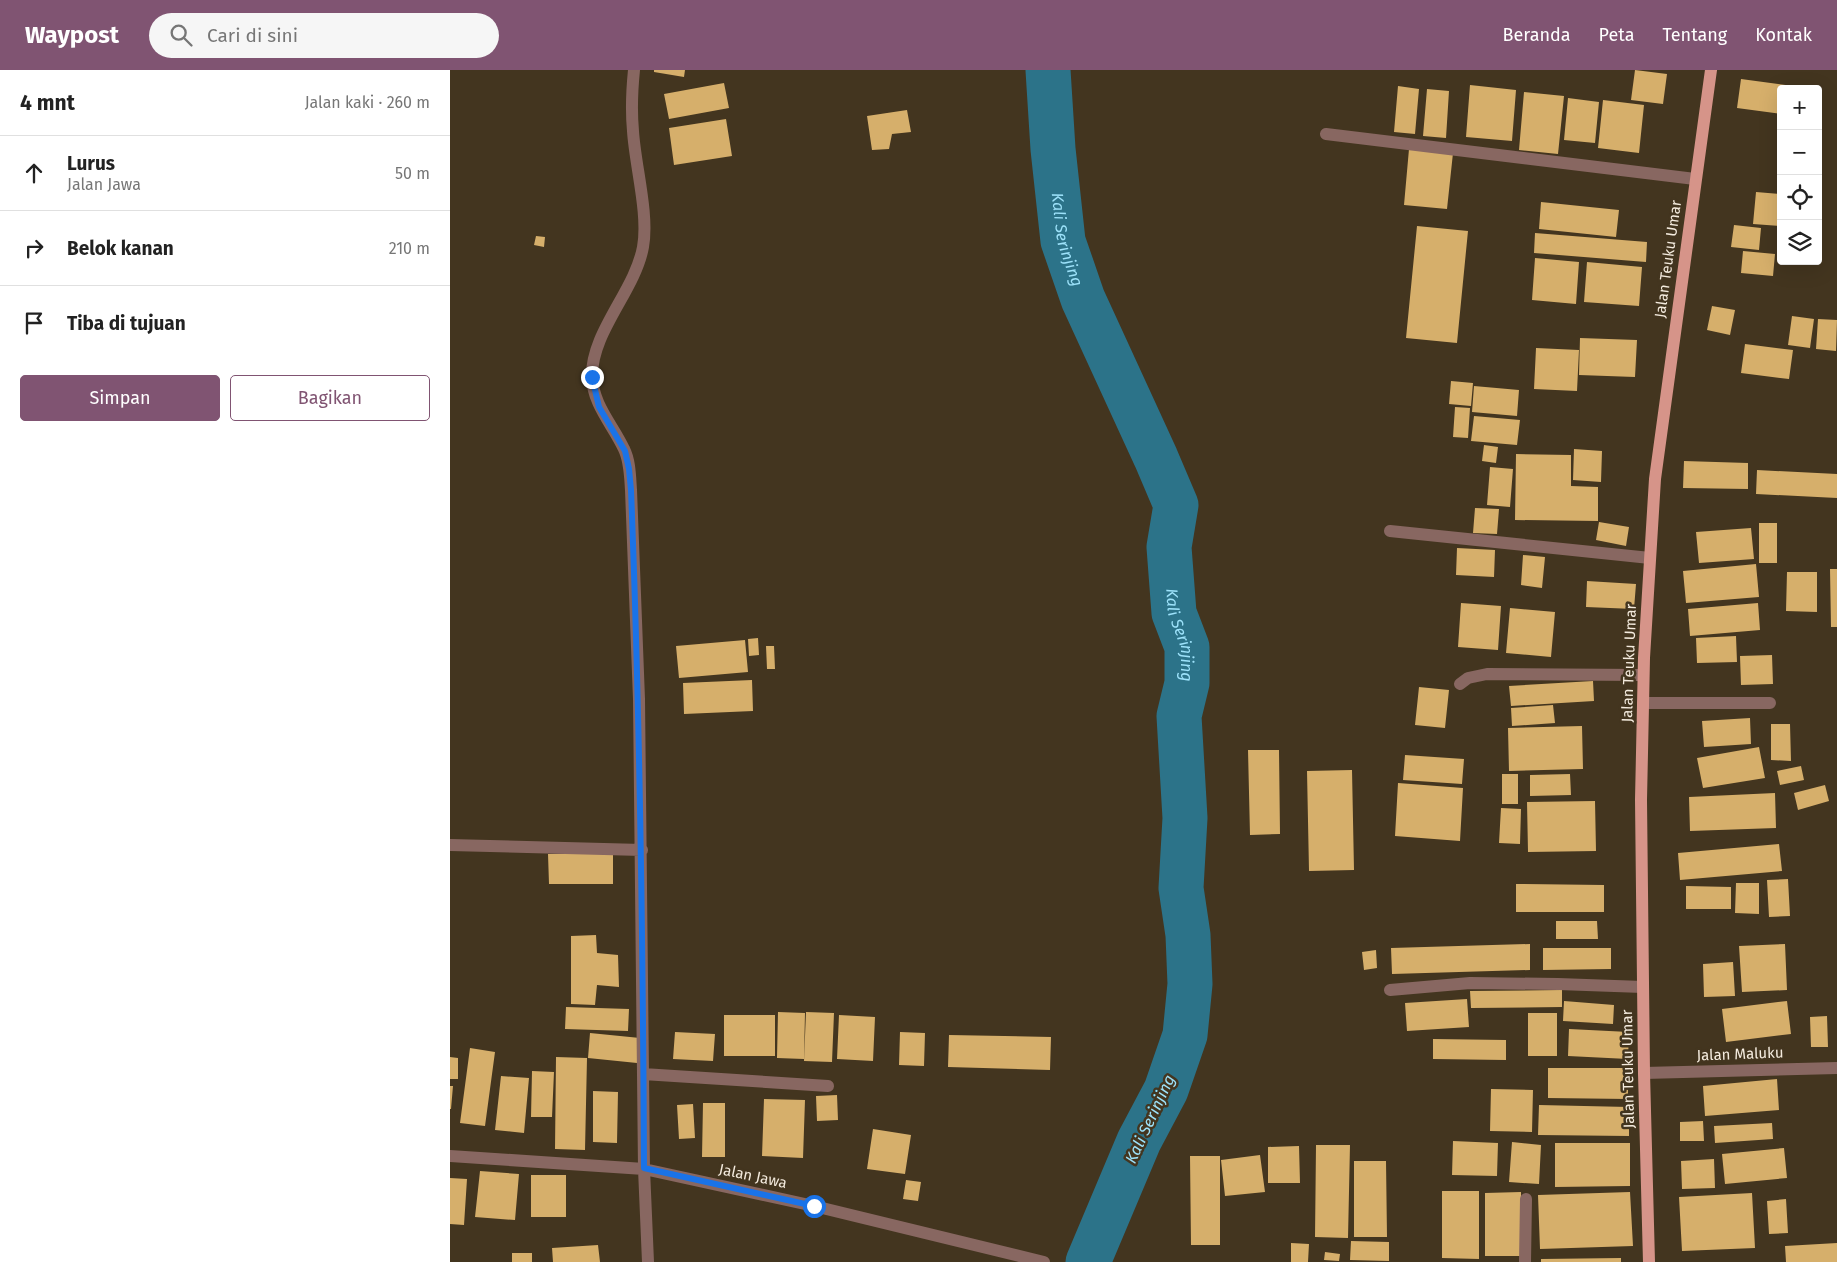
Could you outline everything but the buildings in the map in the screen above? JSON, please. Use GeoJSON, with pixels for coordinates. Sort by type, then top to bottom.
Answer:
{"type":"FeatureCollection","features":[{"type":"Feature","properties":{"kind":"main road","name":"Jalan Teuku Umar"},"geometry":{"type":"LineString","coordinates":[[1649,1262],[1644,1073],[1641,800],[1643,675],[1655,479],[1711,70]]}},
{"type":"Feature","properties":{"kind":"street"},"geometry":{"type":"LineString","coordinates":[[634,70],[632,95],[633,130],[643,214],[643,245],[640,260],[632,278],[604,332],[593,364],[592,377],[599,407],[625,451],[629,469],[639,699],[644,1168],[648,1262]]}},
{"type":"Feature","properties":{"kind":"street"},"geometry":{"type":"LineString","coordinates":[[1326,134],[1695,179]]}},
{"type":"Feature","properties":{"kind":"street"},"geometry":{"type":"LineString","coordinates":[[1390,531],[1650,558]]}},
{"type":"Feature","properties":{"kind":"street"},"geometry":{"type":"LineString","coordinates":[[1460,684],[1468,678],[1487,674],[1643,675]]}},
{"type":"Feature","properties":{"kind":"street"},"geometry":{"type":"LineString","coordinates":[[1643,703],[1770,703]]}},
{"type":"Feature","properties":{"kind":"street"},"geometry":{"type":"LineString","coordinates":[[450,845],[642,850]]}},
{"type":"Feature","properties":{"kind":"street"},"geometry":{"type":"LineString","coordinates":[[1390,990],[1470,983],[1643,986]]}},
{"type":"Feature","properties":{"kind":"street","name":"Jalan Maluku"},"geometry":{"type":"LineString","coordinates":[[1644,1073],[1837,1068]]}},
{"type":"Feature","properties":{"kind":"street"},"geometry":{"type":"LineString","coordinates":[[643,1074],[828,1086]]}},
{"type":"Feature","properties":{"kind":"street","name":"Jalan Jawa"},"geometry":{"type":"LineString","coordinates":[[450,1156],[644,1168],[814,1206],[1044,1262]]}},
{"type":"Feature","properties":{"kind":"street"},"geometry":{"type":"LineString","coordinates":[[1525,1262],[1526,1199]]}},
{"type":"Feature","properties":{"kind":"waterway","name":"Kali Serinjing"},"geometry":{"type":"LineString","coordinates":[[1048,70],[1053,149],[1063,241],[1083,299],[1176,505],[1169,547],[1174,613],[1187,647],[1187,683],[1179,716],[1185,818],[1181,888],[1188,935],[1190,984],[1185,1035],[1166,1090],[1139,1141],[1088,1262]]}},
{"type":"Feature","properties":{"kind":"route"},"geometry":{"type":"LineString","coordinates":[[592,377],[599,407],[625,451],[631,490],[639,699],[642,850],[644,1168],[814,1206]]}}]}
